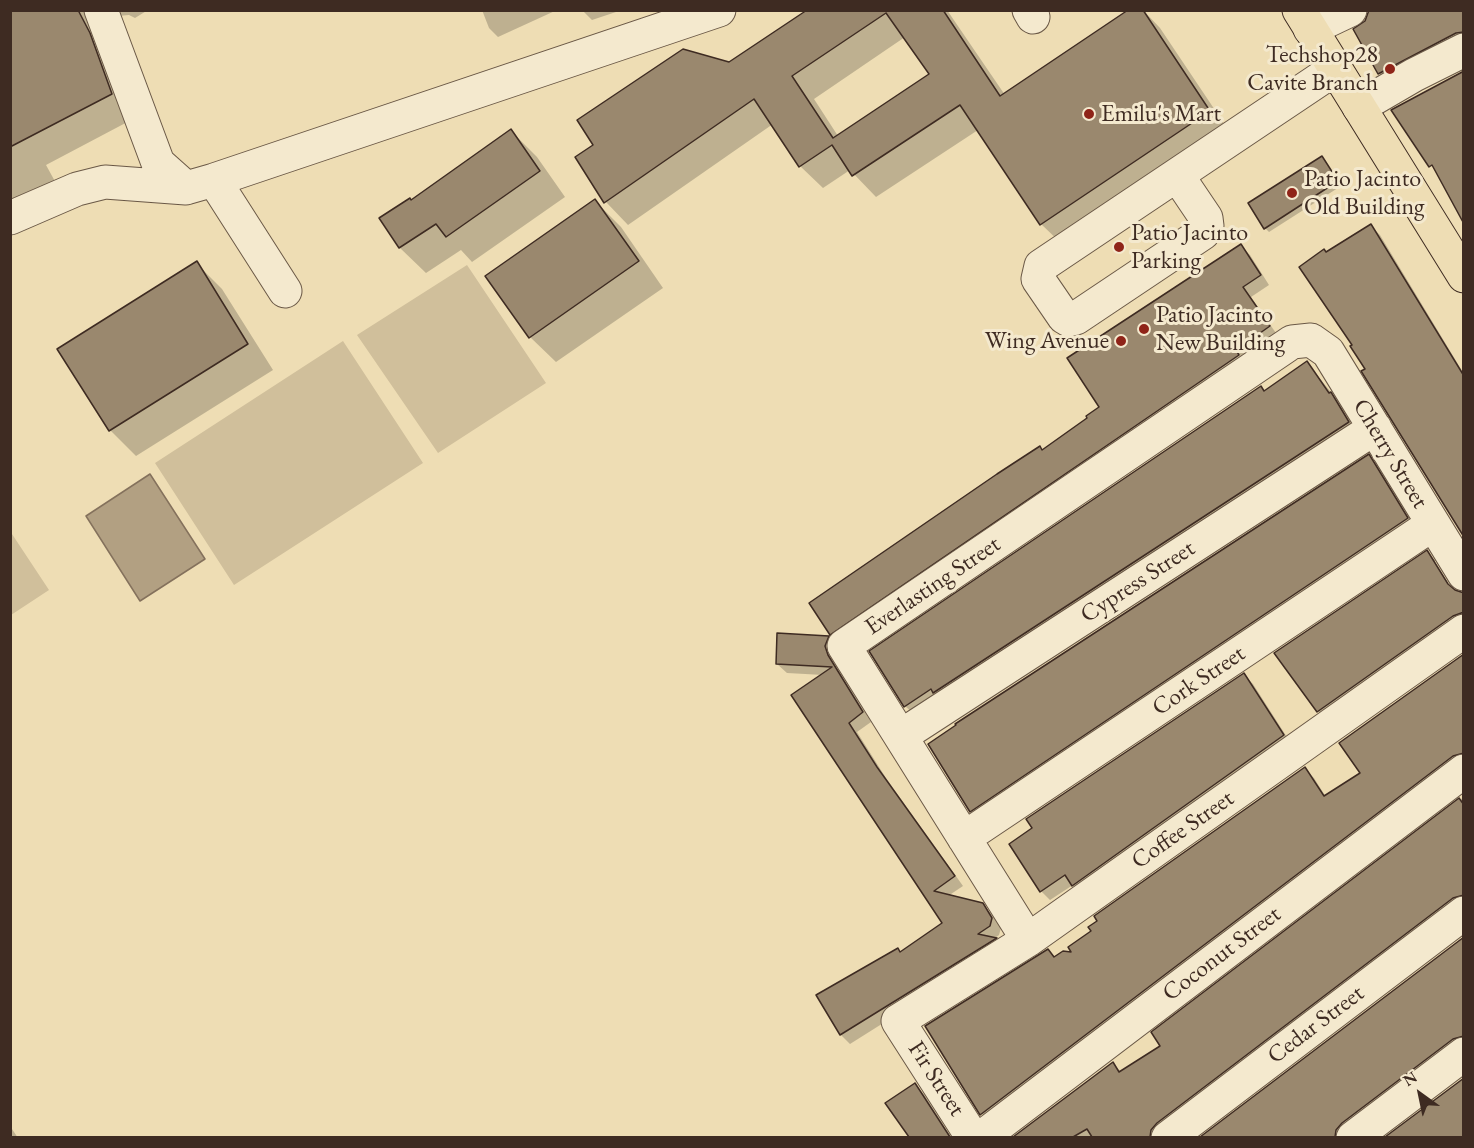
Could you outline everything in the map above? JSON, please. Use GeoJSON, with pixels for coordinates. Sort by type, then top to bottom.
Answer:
{"type":"FeatureCollection","features":[{"type":"Feature","properties":{"kind":"main road"},"geometry":{"type":"LineString","coordinates":[[1304,20],[1464,276]]}},
{"type":"Feature","properties":{"kind":"street"},"geometry":{"type":"LineString","coordinates":[[101,10],[158,163],[200,184],[285,291]]}},
{"type":"Feature","properties":{"kind":"street"},"geometry":{"type":"LineString","coordinates":[[10,218],[76,189],[105,182],[200,184],[719,10]]}},
{"type":"Feature","properties":{"kind":"street"},"geometry":{"type":"LineString","coordinates":[[1304,20],[1350,10]]}},
{"type":"Feature","properties":{"kind":"street"},"geometry":{"type":"LineString","coordinates":[[1359,107],[1414,75],[1464,50]]}},
{"type":"Feature","properties":{"kind":"street"},"geometry":{"type":"LineString","coordinates":[[1177,175],[1206,218],[1207,226],[1203,232],[1076,318],[1069,320],[1064,317],[1038,279],[1041,266],[1335,69]]}},
{"type":"Feature","properties":{"kind":"street","name":"Cherry Street"},"geometry":{"type":"LineString","coordinates":[[1311,340],[1328,352],[1464,574]]}},
{"type":"Feature","properties":{"kind":"street","name":"Everlasting Street"},"geometry":{"type":"LineString","coordinates":[[1028,940],[844,646],[1292,342],[1311,340]]}},
{"type":"Feature","properties":{"kind":"street","name":"Cypress Street"},"geometry":{"type":"LineString","coordinates":[[901,736],[1375,428]]}},
{"type":"Feature","properties":{"kind":"street","name":"Cork Street"},"geometry":{"type":"LineString","coordinates":[[964,838],[1433,524]]}},
{"type":"Feature","properties":{"kind":"street","name":"Coffee Street"},"geometry":{"type":"LineString","coordinates":[[898,1021],[1028,940],[1464,631]]}},
{"type":"Feature","properties":{"kind":"street","name":"Coconut Street"},"geometry":{"type":"LineString","coordinates":[[981,1137],[1464,771]]}},
{"type":"Feature","properties":{"kind":"street","name":"Cedar Street"},"geometry":{"type":"LineString","coordinates":[[1168,1137],[1464,913]]}},
{"type":"Feature","properties":{"kind":"street","name":"Fir Street"},"geometry":{"type":"LineString","coordinates":[[898,1021],[973,1137]]}},
{"type":"Feature","properties":{"kind":"street"},"geometry":{"type":"LineString","coordinates":[[1353,1137],[1464,1054]]}},
{"type":"Feature","properties":{"kind":"shaded area"},"geometry":{"type":"Polygon","coordinates":[[[467,265],[546,383],[438,453],[357,335],[467,265]]]}},
{"type":"Feature","properties":{"kind":"shaded area"},"geometry":{"type":"Polygon","coordinates":[[[343,341],[423,463],[234,585],[155,463],[343,341]]]}},
{"type":"Feature","properties":{"kind":"shaded area"},"geometry":{"type":"Polygon","coordinates":[[[150,474],[205,559],[140,601],[86,516],[150,474]]]}},
{"type":"Feature","properties":{"kind":"shaded area"},"geometry":{"type":"Polygon","coordinates":[[[10,531],[49,590],[11,615],[10,615],[10,531]]]}},
{"type":"Feature","properties":{"kind":"building"},"geometry":{"type":"Polygon","coordinates":[[[10,10],[78,10],[90,33],[112,94],[10,147],[10,10]]]}},
{"type":"Feature","properties":{"kind":"building"},"geometry":{"type":"Polygon","coordinates":[[[807,10],[943,10],[1000,96],[1128,10],[1143,10],[1210,111],[1040,225],[960,105],[852,176],[832,145],[799,167],[754,99],[604,203],[575,157],[593,145],[577,120],[683,49],[729,62],[807,10]],[[886,13],[792,76],[833,138],[929,74],[886,13]]]}},
{"type":"Feature","properties":{"kind":"building"},"geometry":{"type":"Polygon","coordinates":[[[1369,10],[1464,10],[1464,32],[1456,33],[1378,74],[1353,29],[1365,21],[1369,10]]]}},
{"type":"Feature","properties":{"kind":"building"},"geometry":{"type":"Polygon","coordinates":[[[1464,71],[1464,224],[1432,165],[1429,167],[1391,110],[1464,71]]]}},
{"type":"Feature","properties":{"kind":"building"},"geometry":{"type":"Polygon","coordinates":[[[511,129],[540,171],[446,237],[436,224],[399,248],[379,218],[410,198],[411,200],[511,129]]]}},
{"type":"Feature","properties":{"kind":"building","name":"Patio Jacinto Old Building"},"geometry":{"type":"Polygon","coordinates":[[[1322,156],[1338,181],[1264,229],[1248,203],[1322,156]]]}},
{"type":"Feature","properties":{"kind":"building"},"geometry":{"type":"Polygon","coordinates":[[[595,199],[639,261],[529,338],[485,276],[595,199]]]}},
{"type":"Feature","properties":{"kind":"building"},"geometry":{"type":"Polygon","coordinates":[[[1371,224],[1464,376],[1464,537],[1361,371],[1365,369],[1350,346],[1352,345],[1299,267],[1324,249],[1326,252],[1371,224]]]}},
{"type":"Feature","properties":{"kind":"building"},"geometry":{"type":"Polygon","coordinates":[[[1241,244],[1261,275],[1243,287],[1270,326],[1236,350],[1239,355],[830,635],[809,603],[997,474],[1040,446],[1042,450],[1087,418],[1086,416],[1099,407],[1067,358],[1241,244]]]}},
{"type":"Feature","properties":{"kind":"building"},"geometry":{"type":"Polygon","coordinates":[[[197,261],[248,344],[109,431],[57,349],[197,261]]]}},
{"type":"Feature","properties":{"kind":"building"},"geometry":{"type":"Polygon","coordinates":[[[1307,361],[1329,393],[1331,392],[1349,422],[933,693],[931,689],[904,707],[869,651],[1261,386],[1264,391],[1307,361]]]}},
{"type":"Feature","properties":{"kind":"building"},"geometry":{"type":"Polygon","coordinates":[[[1369,454],[1408,518],[970,812],[928,744],[955,724],[1369,454]]]}},
{"type":"Feature","properties":{"kind":"building"},"geometry":{"type":"Polygon","coordinates":[[[1427,550],[1448,584],[1464,593],[1464,612],[1453,616],[1317,712],[1274,653],[1427,550]]]}},
{"type":"Feature","properties":{"kind":"building"},"geometry":{"type":"Polygon","coordinates":[[[777,633],[829,636],[825,646],[828,655],[863,712],[849,723],[877,767],[955,876],[934,891],[983,903],[992,918],[990,926],[978,934],[997,938],[840,1035],[816,995],[898,948],[900,952],[942,923],[791,695],[832,667],[776,664],[777,633]]]}},
{"type":"Feature","properties":{"kind":"building"},"geometry":{"type":"Polygon","coordinates":[[[1464,654],[1464,753],[1453,756],[980,1115],[925,1026],[1048,949],[1054,957],[1063,951],[1071,952],[1068,947],[1091,931],[1088,927],[1097,921],[1094,916],[1305,767],[1324,796],[1360,773],[1339,743],[1464,654]]]}},
{"type":"Feature","properties":{"kind":"building"},"geometry":{"type":"Polygon","coordinates":[[[1244,673],[1284,735],[1072,886],[1065,875],[1040,892],[1009,844],[1032,828],[1026,819],[1244,673]]]}},
{"type":"Feature","properties":{"kind":"building"},"geometry":{"type":"Polygon","coordinates":[[[1459,798],[1464,805],[1464,895],[1453,898],[1157,1123],[1151,1130],[1150,1137],[1092,1137],[1087,1129],[1073,1137],[1013,1137],[1113,1062],[1119,1072],[1160,1046],[1151,1032],[1459,798]]]}},
{"type":"Feature","properties":{"kind":"building"},"geometry":{"type":"Polygon","coordinates":[[[1464,937],[1464,1036],[1453,1039],[1342,1123],[1336,1130],[1335,1137],[1200,1137],[1464,937]]]}},
{"type":"Feature","properties":{"kind":"building"},"geometry":{"type":"Polygon","coordinates":[[[1464,1078],[1464,1137],[1385,1137],[1464,1078]]]}},
{"type":"Feature","properties":{"kind":"building"},"geometry":{"type":"Polygon","coordinates":[[[915,1083],[950,1137],[909,1137],[885,1103],[915,1083]]]}},
{"type":"Feature","properties":{"kind":"place","name":"Techshop28 Cavite Branch"},"geometry":{"type":"Point","coordinates":[1390,69]}},
{"type":"Feature","properties":{"kind":"place","name":"Emilu's Mart"},"geometry":{"type":"Point","coordinates":[1089,114]}},
{"type":"Feature","properties":{"kind":"place","name":"Patio Jacinto Old Building"},"geometry":{"type":"Point","coordinates":[1292,193]}},
{"type":"Feature","properties":{"kind":"place","name":"Patio Jacinto Parking"},"geometry":{"type":"Point","coordinates":[1119,247]}},
{"type":"Feature","properties":{"kind":"place","name":"Patio Jacinto New Building"},"geometry":{"type":"Point","coordinates":[1144,329]}},
{"type":"Feature","properties":{"kind":"place","name":"Wing Avenue"},"geometry":{"type":"Point","coordinates":[1121,341]}}]}
